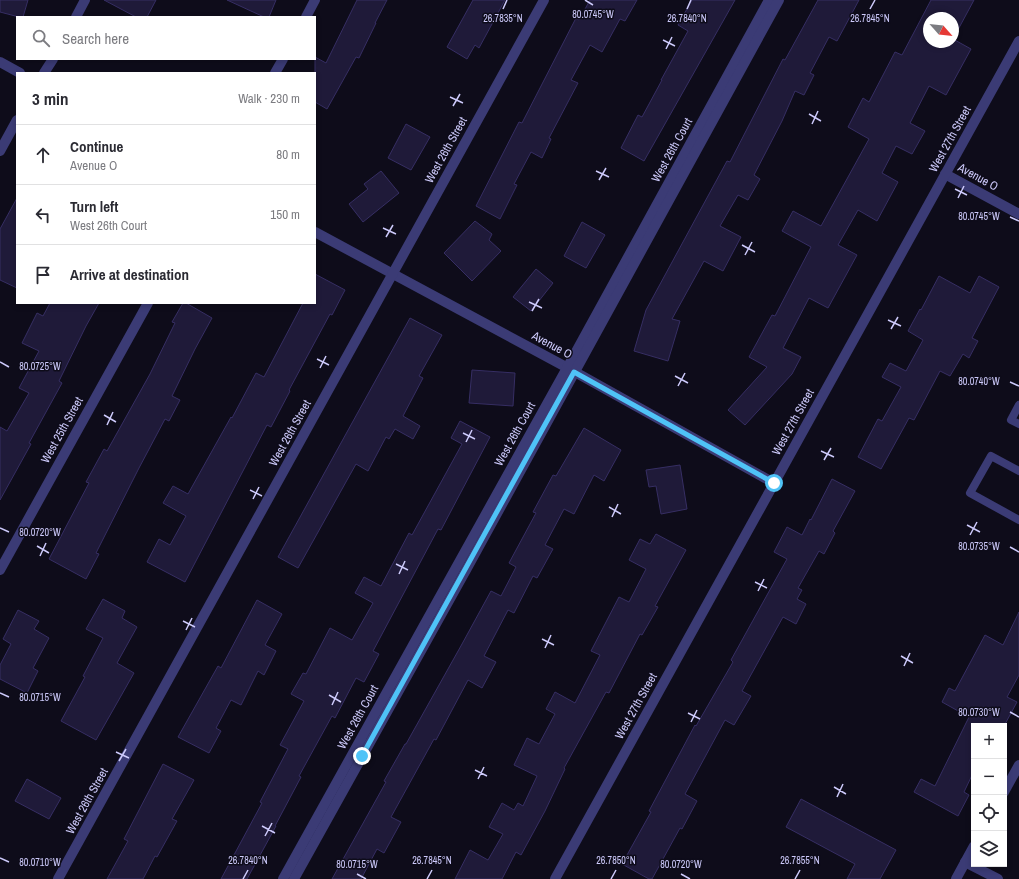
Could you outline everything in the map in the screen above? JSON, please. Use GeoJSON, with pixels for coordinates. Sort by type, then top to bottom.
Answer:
{"type":"FeatureCollection","features":[{"type":"Feature","properties":{"kind":"street"},"geometry":{"type":"LineString","coordinates":[[77,16],[85,0]]}},
{"type":"Feature","properties":{"kind":"street"},"geometry":{"type":"LineString","coordinates":[[307,16],[315,0]]}},
{"type":"Feature","properties":{"kind":"street","name":"West 26th Street"},"geometry":{"type":"LineString","coordinates":[[58,879],[544,0]]}},
{"type":"Feature","properties":{"kind":"street","name":"West 26th Court"},"geometry":{"type":"LineString","coordinates":[[294,879],[570,370],[577,350],[769,0]]}},
{"type":"Feature","properties":{"kind":"street","name":"West 26th Court"},"geometry":{"type":"LineString","coordinates":[[282,879],[779,0]]}},
{"type":"Feature","properties":{"kind":"street","name":"West 27th Street"},"geometry":{"type":"LineString","coordinates":[[554,879],[1019,41]]}},
{"type":"Feature","properties":{"kind":"street"},"geometry":{"type":"LineString","coordinates":[[45,72],[52,60]]}},
{"type":"Feature","properties":{"kind":"street"},"geometry":{"type":"LineString","coordinates":[[276,72],[282,60]]}},
{"type":"Feature","properties":{"kind":"street"},"geometry":{"type":"LineString","coordinates":[[0,62],[18,72]]}},
{"type":"Feature","properties":{"kind":"street"},"geometry":{"type":"LineString","coordinates":[[0,151],[16,122]]}},
{"type":"Feature","properties":{"kind":"street","name":"Avenue O"},"geometry":{"type":"LineString","coordinates":[[945,174],[1019,214]]}},
{"type":"Feature","properties":{"kind":"street","name":"Avenue O"},"geometry":{"type":"LineString","coordinates":[[316,233],[570,370],[774,483]]}},
{"type":"Feature","properties":{"kind":"street","name":"West 25th Street"},"geometry":{"type":"LineString","coordinates":[[0,570],[147,304]]}},
{"type":"Feature","properties":{"kind":"street"},"geometry":{"type":"LineString","coordinates":[[1007,787],[1019,765]]}},
{"type":"Feature","properties":{"kind":"street"},"geometry":{"type":"LineString","coordinates":[[956,879],[971,851]]}},
{"type":"Feature","properties":{"kind":"street"},"geometry":{"type":"LineString","coordinates":[[965,862],[998,879]]}},
{"type":"Feature","properties":{"kind":"lane"},"geometry":{"type":"LineString","coordinates":[[1019,405],[1011,420],[1019,424]]}},
{"type":"Feature","properties":{"kind":"lane"},"geometry":{"type":"LineString","coordinates":[[1019,471],[991,456],[970,493],[1019,520]]}},
{"type":"Feature","properties":{"kind":"building"},"geometry":{"type":"Polygon","coordinates":[[[0,0],[28,0],[23,16],[16,16],[0,12],[0,0]]]}},
{"type":"Feature","properties":{"kind":"building"},"geometry":{"type":"Polygon","coordinates":[[[104,0],[156,0],[148,16],[134,16],[104,0]]]}},
{"type":"Feature","properties":{"kind":"building"},"geometry":{"type":"Polygon","coordinates":[[[227,0],[276,0],[269,16],[262,16],[227,0]]]}},
{"type":"Feature","properties":{"kind":"building"},"geometry":{"type":"Polygon","coordinates":[[[357,0],[387,0],[359,58],[356,57],[327,109],[316,103],[315,60],[316,58],[326,63],[357,0]]]}},
{"type":"Feature","properties":{"kind":"building"},"geometry":{"type":"Polygon","coordinates":[[[473,0],[505,0],[479,48],[475,45],[467,59],[447,47],[473,0]]]}},
{"type":"Feature","properties":{"kind":"building"},"geometry":{"type":"Polygon","coordinates":[[[590,0],[637,0],[625,21],[620,19],[602,52],[590,45],[571,80],[578,83],[549,138],[551,139],[542,158],[531,152],[514,184],[517,185],[500,219],[476,206],[519,122],[522,123],[576,18],[579,20],[590,0]]]}},
{"type":"Feature","properties":{"kind":"building"},"geometry":{"type":"Polygon","coordinates":[[[692,0],[735,0],[644,161],[621,148],[638,115],[642,117],[688,31],[678,25],[692,0]]]}},
{"type":"Feature","properties":{"kind":"building"},"geometry":{"type":"Polygon","coordinates":[[[818,0],[859,0],[837,41],[829,37],[810,73],[814,75],[804,95],[795,91],[782,121],[754,175],[760,179],[748,200],[738,195],[720,226],[741,237],[723,271],[704,261],[672,319],[680,321],[668,361],[634,351],[646,310],[727,161],[730,162],[783,59],[785,60],[818,0]]]}},
{"type":"Feature","properties":{"kind":"building"},"geometry":{"type":"Polygon","coordinates":[[[931,0],[974,0],[959,28],[959,12],[925,12],[931,0]]]}},
{"type":"Feature","properties":{"kind":"building"},"geometry":{"type":"Polygon","coordinates":[[[923,15],[923,48],[959,48],[959,42],[971,49],[946,95],[929,86],[910,123],[925,131],[912,154],[896,146],[882,173],[898,182],[877,221],[858,210],[838,245],[857,255],[828,308],[809,298],[783,348],[801,357],[792,374],[745,425],[728,410],[767,367],[749,357],[772,315],[775,316],[811,247],[782,231],[793,211],[821,226],[869,139],[848,127],[863,98],[869,102],[895,52],[902,55],[923,15]]]}},
{"type":"Feature","properties":{"kind":"building"},"geometry":{"type":"Polygon","coordinates":[[[406,124],[430,137],[411,170],[388,158],[406,124]]]}},
{"type":"Feature","properties":{"kind":"building"},"geometry":{"type":"Polygon","coordinates":[[[381,171],[399,193],[363,222],[349,204],[368,189],[364,184],[381,171]]]}},
{"type":"Feature","properties":{"kind":"building"},"geometry":{"type":"Polygon","coordinates":[[[16,200],[16,288],[0,280],[0,229],[16,200]]]}},
{"type":"Feature","properties":{"kind":"building"},"geometry":{"type":"Polygon","coordinates":[[[475,221],[492,234],[489,240],[501,251],[472,281],[444,253],[475,221]]]}},
{"type":"Feature","properties":{"kind":"building"},"geometry":{"type":"Polygon","coordinates":[[[582,222],[605,235],[586,268],[564,256],[582,222]]]}},
{"type":"Feature","properties":{"kind":"building"},"geometry":{"type":"Polygon","coordinates":[[[536,269],[553,283],[531,311],[513,297],[536,269]]]}},
{"type":"Feature","properties":{"kind":"building"},"geometry":{"type":"Polygon","coordinates":[[[316,275],[345,290],[332,315],[330,314],[271,427],[267,425],[185,582],[147,562],[159,539],[170,545],[186,516],[163,503],[173,486],[188,494],[256,373],[264,377],[302,304],[316,304],[316,275]]]}},
{"type":"Feature","properties":{"kind":"building"},"geometry":{"type":"Polygon","coordinates":[[[939,276],[970,293],[979,276],[999,287],[972,338],[978,341],[969,358],[963,354],[950,376],[940,371],[914,420],[909,418],[881,469],[858,457],[878,419],[882,421],[901,387],[882,377],[890,363],[906,371],[923,340],[908,331],[939,276]]]}},
{"type":"Feature","properties":{"kind":"building"},"geometry":{"type":"Polygon","coordinates":[[[49,304],[98,304],[59,381],[62,383],[0,500],[0,427],[7,431],[29,393],[19,388],[39,351],[22,343],[37,313],[43,316],[49,304]]]}},
{"type":"Feature","properties":{"kind":"building"},"geometry":{"type":"Polygon","coordinates":[[[182,304],[188,304],[212,318],[172,396],[180,400],[169,421],[165,419],[139,468],[96,553],[99,554],[86,579],[49,559],[89,483],[86,482],[104,449],[107,451],[150,374],[175,323],[172,322],[182,304]]]}},
{"type":"Feature","properties":{"kind":"building"},"geometry":{"type":"Polygon","coordinates":[[[410,318],[442,335],[419,376],[423,378],[403,416],[420,426],[413,439],[395,429],[389,439],[386,437],[368,471],[356,464],[298,568],[278,557],[410,318]]]}},
{"type":"Feature","properties":{"kind":"building"},"geometry":{"type":"Polygon","coordinates":[[[472,370],[515,373],[513,406],[469,403],[472,370]]]}},
{"type":"Feature","properties":{"kind":"building"},"geometry":{"type":"Polygon","coordinates":[[[460,421],[490,437],[441,530],[438,529],[373,651],[379,654],[364,682],[356,678],[335,718],[332,716],[299,776],[301,777],[247,879],[221,879],[262,803],[260,802],[288,749],[280,745],[304,701],[291,694],[303,673],[306,674],[330,628],[352,640],[373,603],[355,593],[364,577],[381,586],[409,533],[412,535],[462,444],[451,438],[460,421]]]}},
{"type":"Feature","properties":{"kind":"building"},"geometry":{"type":"Polygon","coordinates":[[[584,428],[621,450],[604,481],[594,475],[574,514],[564,509],[545,545],[553,549],[537,578],[533,576],[514,613],[508,610],[484,656],[496,662],[482,688],[468,680],[436,740],[434,739],[391,817],[401,822],[384,853],[377,849],[361,879],[332,879],[386,782],[384,781],[491,591],[501,596],[516,567],[509,563],[536,513],[533,512],[553,475],[556,476],[584,428]]]}},
{"type":"Feature","properties":{"kind":"building"},"geometry":{"type":"Polygon","coordinates":[[[680,465],[687,509],[661,514],[656,486],[649,487],[646,470],[680,465]]]}},
{"type":"Feature","properties":{"kind":"building"},"geometry":{"type":"Polygon","coordinates":[[[832,479],[855,491],[833,531],[835,533],[824,554],[819,551],[798,588],[802,590],[797,599],[806,604],[796,624],[783,617],[742,691],[751,696],[734,725],[725,720],[685,794],[697,801],[682,829],[680,828],[652,879],[649,879],[622,864],[651,812],[649,811],[695,725],[696,726],[733,662],[731,660],[787,559],[774,552],[787,527],[802,535],[832,479]]]}},
{"type":"Feature","properties":{"kind":"building"},"geometry":{"type":"Polygon","coordinates":[[[656,534],[686,550],[655,606],[658,607],[642,635],[640,634],[609,693],[606,692],[564,768],[565,769],[545,811],[521,855],[516,852],[502,879],[455,879],[470,850],[488,860],[503,834],[489,827],[502,803],[514,810],[518,803],[523,806],[537,776],[514,765],[527,738],[539,744],[555,714],[546,709],[555,692],[575,703],[600,655],[591,651],[619,597],[629,602],[646,569],[629,560],[640,539],[650,544],[656,534]]]}},
{"type":"Feature","properties":{"kind":"building"},"geometry":{"type":"Polygon","coordinates":[[[103,599],[125,611],[122,618],[137,627],[117,663],[134,673],[96,740],[61,721],[85,677],[83,676],[103,638],[86,629],[103,599]]]}},
{"type":"Feature","properties":{"kind":"building"},"geometry":{"type":"Polygon","coordinates":[[[257,600],[282,614],[265,645],[276,651],[264,675],[258,671],[241,705],[231,700],[216,728],[221,731],[209,753],[178,737],[218,666],[221,668],[257,600]]]}},
{"type":"Feature","properties":{"kind":"building"},"geometry":{"type":"Polygon","coordinates":[[[18,610],[39,621],[34,629],[49,638],[33,668],[38,671],[27,693],[0,679],[0,665],[11,644],[3,639],[18,610]]]}},
{"type":"Feature","properties":{"kind":"building"},"geometry":{"type":"Polygon","coordinates":[[[1019,612],[1019,675],[1007,697],[1017,702],[1006,723],[971,723],[971,777],[964,792],[969,795],[958,816],[914,792],[921,779],[935,786],[969,717],[942,702],[949,688],[955,691],[985,635],[1003,645],[1019,612]]]}},
{"type":"Feature","properties":{"kind":"building"},"geometry":{"type":"Polygon","coordinates":[[[163,764],[194,780],[172,819],[177,821],[157,857],[155,856],[143,879],[107,879],[128,841],[124,839],[163,764]]]}},
{"type":"Feature","properties":{"kind":"building"},"geometry":{"type":"Polygon","coordinates":[[[27,779],[61,798],[49,819],[15,801],[27,779]]]}},
{"type":"Feature","properties":{"kind":"building"},"geometry":{"type":"Polygon","coordinates":[[[801,799],[896,850],[880,879],[847,879],[855,864],[786,827],[801,799]]]}},
{"type":"Feature","properties":{"kind":"route"},"geometry":{"type":"LineString","coordinates":[[362,756],[574,372],[774,483]]}}]}
